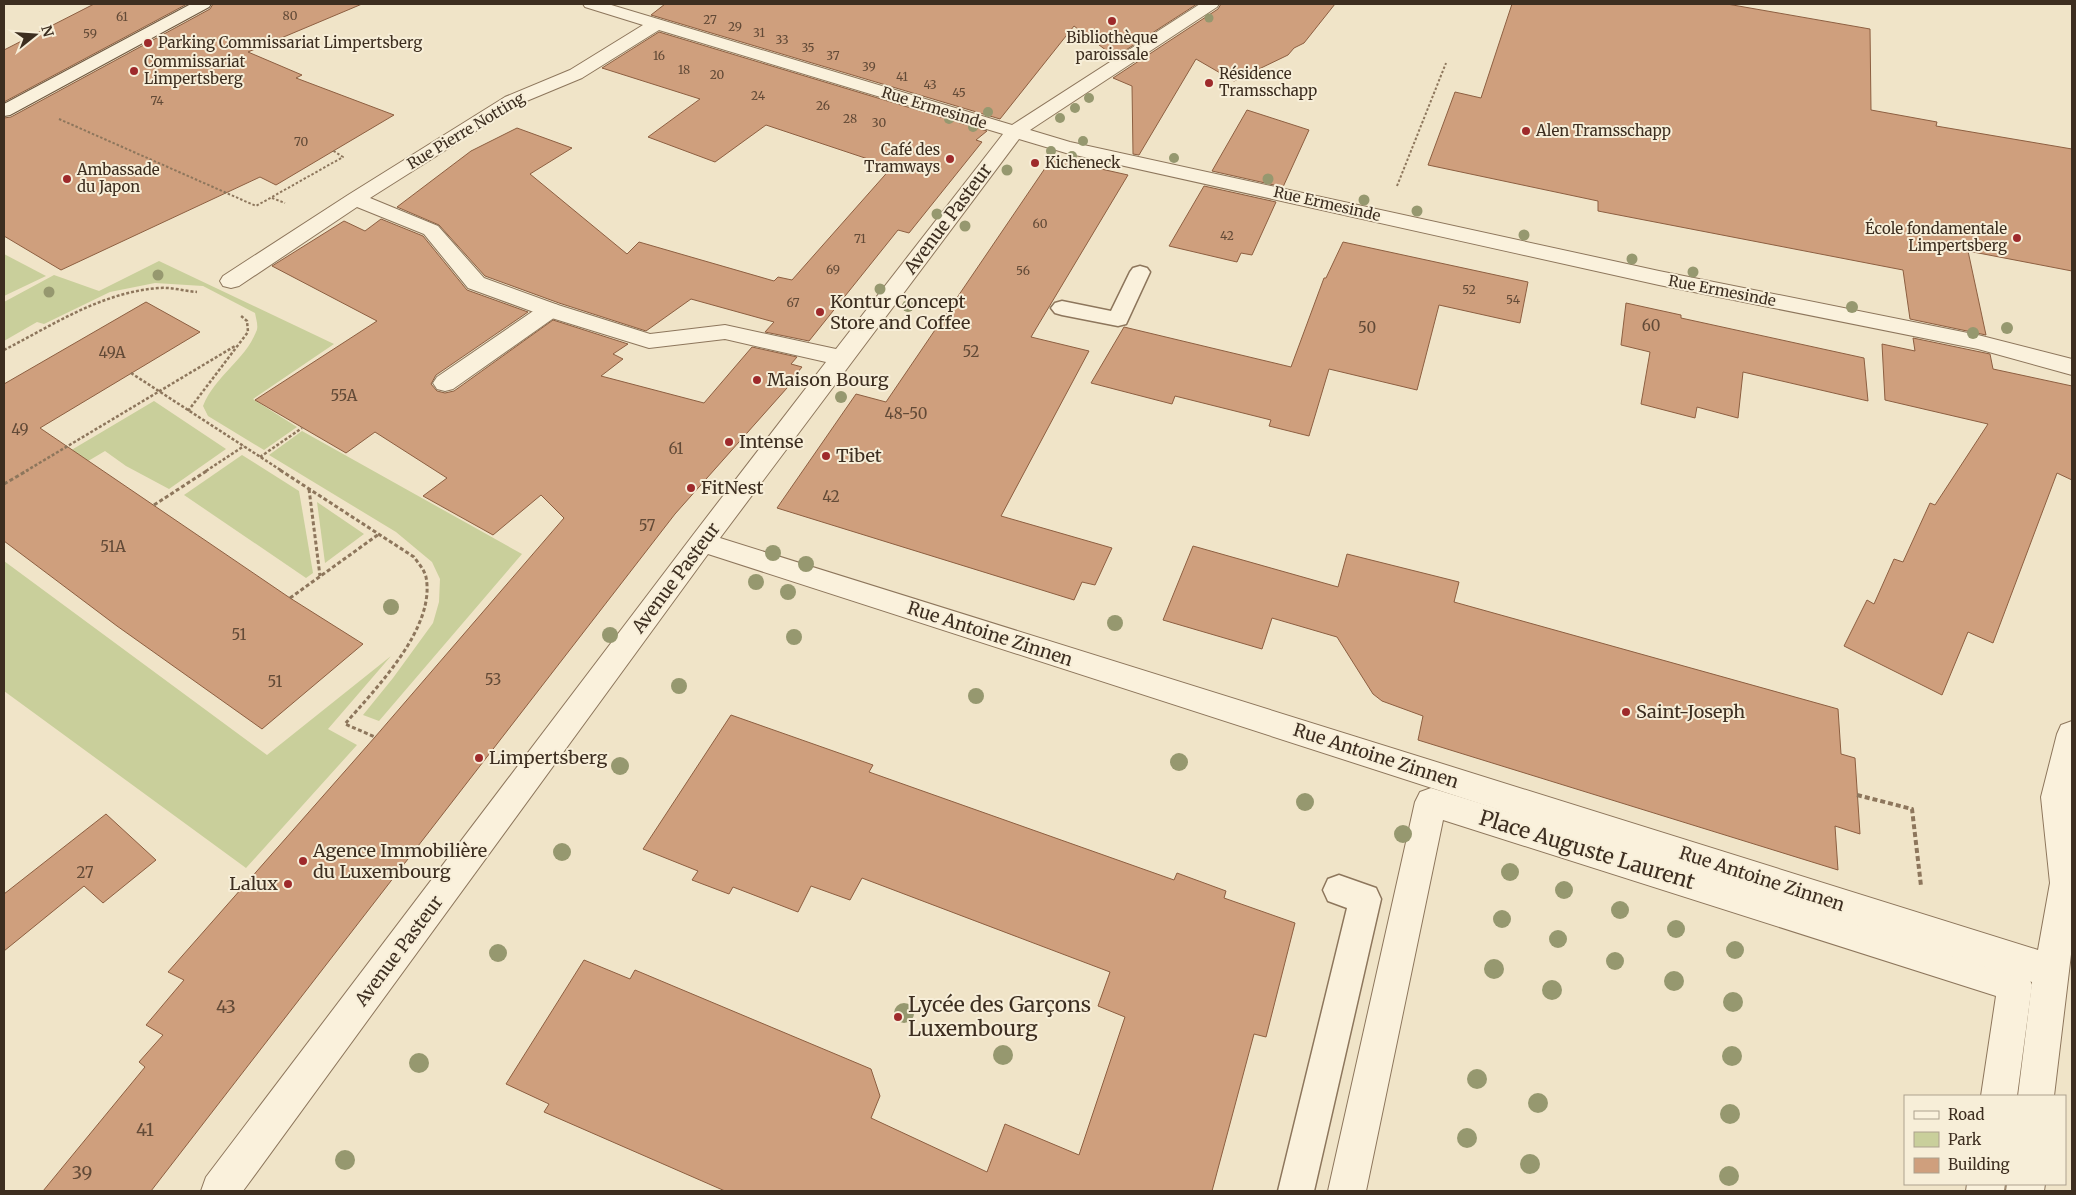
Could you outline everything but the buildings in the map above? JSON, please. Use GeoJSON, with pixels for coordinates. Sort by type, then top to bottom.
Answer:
{"type":"FeatureCollection","features":[{"type":"Feature","properties":{"kind":"street"},"geometry":{"type":"LineString","coordinates":[[4,111],[203,4]]}},
{"type":"Feature","properties":{"kind":"street","name":"Rue Ermesinde"},"geometry":{"type":"LineString","coordinates":[[591,4],[1066,146],[1659,278],[1978,342],[2072,367]]}},
{"type":"Feature","properties":{"kind":"street","name":"Avenue Pasteur"},"geometry":{"type":"LineString","coordinates":[[220,1191],[702,542],[1014,132],[1211,4]]}},
{"type":"Feature","properties":{"kind":"street","name":"Rue Pierre Notting"},"geometry":{"type":"LineString","coordinates":[[231,281],[355,199],[511,101],[576,74],[656,24]]}},
{"type":"Feature","properties":{"kind":"street"},"geometry":{"type":"LineString","coordinates":[[355,199],[431,230],[476,283],[550,310],[649,341],[725,332],[842,358]]}},
{"type":"Feature","properties":{"kind":"street"},"geometry":{"type":"LineString","coordinates":[[445,383],[550,310]]}},
{"type":"Feature","properties":{"kind":"street","name":"Rue Antoine Zinnen"},"geometry":{"type":"LineString","coordinates":[[702,542],[2051,971]]}},
{"type":"Feature","properties":{"kind":"street"},"geometry":{"type":"LineString","coordinates":[[2036,1095],[2051,971],[2069,880],[2057,797],[2072,734]]}},
{"type":"Feature","properties":{"kind":"street","name":"Place Auguste Laurent"},"geometry":{"type":"LineString","coordinates":[[1347,1191],[1431,802],[2015,985],[1999,1095]]}},
{"type":"Feature","properties":{"kind":"lane"},"geometry":{"type":"LineString","coordinates":[[1062,308],[1118,319],[1140,272]]}},
{"type":"Feature","properties":{"kind":"lane"},"geometry":{"type":"LineString","coordinates":[[1296,1191],[1365,899],[1339,890]]}},
{"type":"Feature","properties":{"kind":"path"},"geometry":{"type":"LineString","coordinates":[[1395,192],[1446,63]]}},
{"type":"Feature","properties":{"kind":"path"},"geometry":{"type":"LineString","coordinates":[[56,118],[256,206],[344,157],[332,150]]}},
{"type":"Feature","properties":{"kind":"path"},"geometry":{"type":"LineString","coordinates":[[4,350],[105,300],[131,292],[161,288],[204,295]]}},
{"type":"Feature","properties":{"kind":"path"},"geometry":{"type":"LineString","coordinates":[[188,411],[248,332],[247,321],[233,309]]}},
{"type":"Feature","properties":{"kind":"path"},"geometry":{"type":"LineString","coordinates":[[4,484],[238,344]]}},
{"type":"Feature","properties":{"kind":"path"},"geometry":{"type":"LineString","coordinates":[[131,374],[414,557],[426,577],[427,600],[409,646],[345,724],[375,736]]}},
{"type":"Feature","properties":{"kind":"path"},"geometry":{"type":"LineString","coordinates":[[260,457],[302,428]]}},
{"type":"Feature","properties":{"kind":"path"},"geometry":{"type":"LineString","coordinates":[[154,505],[244,446]]}},
{"type":"Feature","properties":{"kind":"path"},"geometry":{"type":"LineString","coordinates":[[308,489],[320,576]]}},
{"type":"Feature","properties":{"kind":"path"},"geometry":{"type":"LineString","coordinates":[[290,598],[379,534]]}},
{"type":"Feature","properties":{"kind":"path"},"geometry":{"type":"LineString","coordinates":[[1857,795],[1912,809],[1920,878]]}},
{"type":"Feature","properties":{"kind":"green space"},"geometry":{"type":"Polygon","coordinates":[[[4,254],[46,276],[4,296],[4,254]]]}},
{"type":"Feature","properties":{"kind":"green space"},"geometry":{"type":"Polygon","coordinates":[[[159,261],[334,344],[253,399],[297,427],[264,450],[208,416],[203,406],[208,395],[251,342],[257,330],[257,325],[255,313],[203,286],[155,283],[110,292],[44,324],[37,322],[4,341],[4,302],[54,275],[99,291],[159,261]]]}},
{"type":"Feature","properties":{"kind":"green space"},"geometry":{"type":"Polygon","coordinates":[[[154,401],[226,449],[169,489],[126,466],[105,451],[4,511],[4,490],[154,401]]]}},
{"type":"Feature","properties":{"kind":"green space"},"geometry":{"type":"Polygon","coordinates":[[[302,431],[522,554],[379,721],[363,715],[433,623],[439,602],[440,579],[432,562],[396,532],[269,455],[302,431]]]}},
{"type":"Feature","properties":{"kind":"green space"},"geometry":{"type":"Polygon","coordinates":[[[242,455],[299,491],[313,573],[306,578],[184,495],[242,455]]]}},
{"type":"Feature","properties":{"kind":"green space"},"geometry":{"type":"Polygon","coordinates":[[[317,502],[364,534],[325,563],[317,502]]]}},
{"type":"Feature","properties":{"kind":"green space"},"geometry":{"type":"Polygon","coordinates":[[[4,561],[267,755],[391,656],[328,729],[357,745],[246,868],[4,691],[4,561]]]}},
{"type":"Feature","properties":{"kind":"place","name":"Bibliothèque paroissale"},"geometry":{"type":"Point","coordinates":[1112,21]}},
{"type":"Feature","properties":{"kind":"place","name":"Parking Commissariat Limpertsberg"},"geometry":{"type":"Point","coordinates":[148,43]}},
{"type":"Feature","properties":{"kind":"place","name":"Commissariat Limpertsberg"},"geometry":{"type":"Point","coordinates":[134,71]}},
{"type":"Feature","properties":{"kind":"place","name":"Résidence Tramsschapp"},"geometry":{"type":"Point","coordinates":[1209,83]}},
{"type":"Feature","properties":{"kind":"place","name":"Alen Tramsschapp"},"geometry":{"type":"Point","coordinates":[1526,131]}},
{"type":"Feature","properties":{"kind":"place","name":"Café des Tramways"},"geometry":{"type":"Point","coordinates":[950,159]}},
{"type":"Feature","properties":{"kind":"place","name":"Kicheneck"},"geometry":{"type":"Point","coordinates":[1035,163]}},
{"type":"Feature","properties":{"kind":"place","name":"Ambassade du Japon"},"geometry":{"type":"Point","coordinates":[67,179]}},
{"type":"Feature","properties":{"kind":"place","name":"École fondamentale Limpertsberg"},"geometry":{"type":"Point","coordinates":[2017,238]}},
{"type":"Feature","properties":{"kind":"place","name":"Kontur Concept Store and Coffee"},"geometry":{"type":"Point","coordinates":[820,312]}},
{"type":"Feature","properties":{"kind":"place","name":"Maison Bourg"},"geometry":{"type":"Point","coordinates":[757,380]}},
{"type":"Feature","properties":{"kind":"place","name":"Intense"},"geometry":{"type":"Point","coordinates":[729,442]}},
{"type":"Feature","properties":{"kind":"place","name":"Tibet"},"geometry":{"type":"Point","coordinates":[826,456]}},
{"type":"Feature","properties":{"kind":"place","name":"FitNest"},"geometry":{"type":"Point","coordinates":[691,488]}},
{"type":"Feature","properties":{"kind":"place","name":"Saint-Joseph"},"geometry":{"type":"Point","coordinates":[1626,712]}},
{"type":"Feature","properties":{"kind":"place","name":"Limpertsberg"},"geometry":{"type":"Point","coordinates":[479,758]}},
{"type":"Feature","properties":{"kind":"place","name":"Agence Immobilière du Luxembourg"},"geometry":{"type":"Point","coordinates":[303,861]}},
{"type":"Feature","properties":{"kind":"place","name":"Lalux"},"geometry":{"type":"Point","coordinates":[288,884]}},
{"type":"Feature","properties":{"kind":"place","name":"Lycée des Garçons Luxembourg"},"geometry":{"type":"Point","coordinates":[898,1017]}}]}
